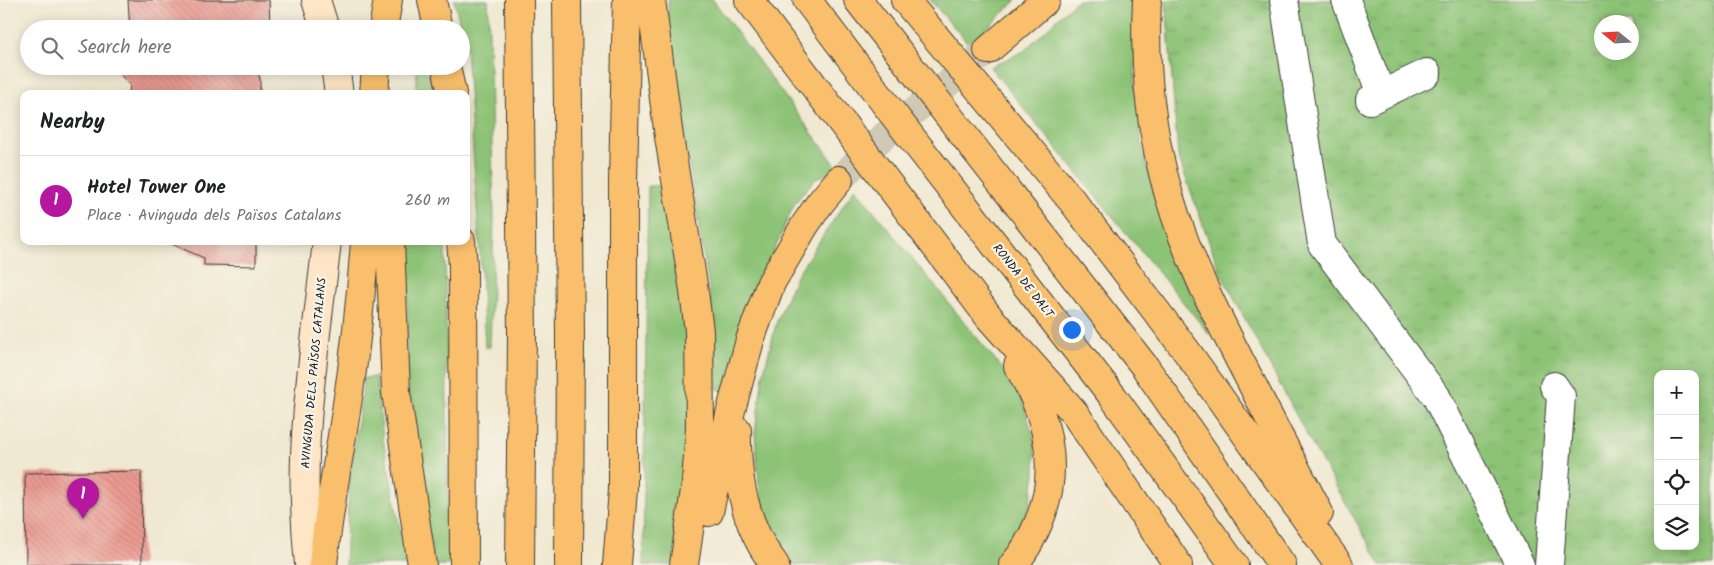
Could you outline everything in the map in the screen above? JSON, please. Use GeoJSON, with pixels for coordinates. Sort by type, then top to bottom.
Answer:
{"type":"FeatureCollection","features":[{"type":"Feature","properties":{"kind":"highway"},"geometry":{"type":"LineString","coordinates":[[385,20],[390,0]]}},
{"type":"Feature","properties":{"kind":"highway"},"geometry":{"type":"LineString","coordinates":[[390,0],[391,20]]}},
{"type":"Feature","properties":{"kind":"highway"},"geometry":{"type":"LineString","coordinates":[[432,0],[436,20]]}},
{"type":"Feature","properties":{"kind":"highway"},"geometry":{"type":"LineString","coordinates":[[518,0],[522,335],[520,565]]}},
{"type":"Feature","properties":{"kind":"highway"},"geometry":{"type":"LineString","coordinates":[[567,0],[570,338],[569,565]]}},
{"type":"Feature","properties":{"kind":"highway"},"geometry":{"type":"LineString","coordinates":[[615,0],[623,181]]}},
{"type":"Feature","properties":{"kind":"highway"},"geometry":{"type":"LineString","coordinates":[[617,565],[623,490],[623,181],[627,0]]}},
{"type":"Feature","properties":{"kind":"highway"},"geometry":{"type":"LineString","coordinates":[[651,0],[669,137],[699,331],[700,427],[696,483],[684,565]]}},
{"type":"Feature","properties":{"kind":"highway"},"geometry":{"type":"LineString","coordinates":[[749,0],[989,317],[1073,411],[1178,565]]}},
{"type":"Feature","properties":{"kind":"highway","name":"RONDA DE DALT"},"geometry":{"type":"LineString","coordinates":[[807,0],[1114,398],[1234,565]]}},
{"type":"Feature","properties":{"kind":"highway"},"geometry":{"type":"LineString","coordinates":[[858,0],[1146,367],[1282,565]]}},
{"type":"Feature","properties":{"kind":"highway"},"geometry":{"type":"LineString","coordinates":[[905,0],[1073,202],[1185,349],[1339,565]]}},
{"type":"Feature","properties":{"kind":"highway"},"geometry":{"type":"LineString","coordinates":[[988,50],[1046,0]]}},
{"type":"Feature","properties":{"kind":"highway"},"geometry":{"type":"LineString","coordinates":[[1146,0],[1146,55],[1150,102],[1163,174],[1187,248],[1223,330],[1347,565]]}},
{"type":"Feature","properties":{"kind":"highway"},"geometry":{"type":"LineString","coordinates":[[374,90],[375,75]]}},
{"type":"Feature","properties":{"kind":"highway"},"geometry":{"type":"LineString","coordinates":[[390,75],[390,90]]}},
{"type":"Feature","properties":{"kind":"highway"},"geometry":{"type":"LineString","coordinates":[[448,75],[451,90]]}},
{"type":"Feature","properties":{"kind":"highway"},"geometry":{"type":"LineString","coordinates":[[700,565],[718,465],[750,340],[771,283],[786,255],[820,203],[839,180]]}},
{"type":"Feature","properties":{"kind":"highway"},"geometry":{"type":"LineString","coordinates":[[324,565],[332,493],[353,362],[365,245]]}},
{"type":"Feature","properties":{"kind":"highway"},"geometry":{"type":"LineString","coordinates":[[390,245],[396,392],[422,565]]}},
{"type":"Feature","properties":{"kind":"highway"},"geometry":{"type":"LineString","coordinates":[[461,245],[464,565]]}},
{"type":"Feature","properties":{"kind":"highway"},"geometry":{"type":"LineString","coordinates":[[989,317],[1025,378],[1039,406],[1047,434],[1051,469],[1045,509],[1030,541],[1013,565]]}},
{"type":"Feature","properties":{"kind":"highway"},"geometry":{"type":"LineString","coordinates":[[742,376],[737,449],[741,490],[755,534],[775,565]]}},
{"type":"Feature","properties":{"kind":"street"},"geometry":{"type":"LineString","coordinates":[[316,0],[322,20]]}},
{"type":"Feature","properties":{"kind":"street"},"geometry":{"type":"LineString","coordinates":[[1284,0],[1322,244],[1436,396],[1520,565]]}},
{"type":"Feature","properties":{"kind":"street"},"geometry":{"type":"LineString","coordinates":[[1346,0],[1376,97],[1427,73]]}},
{"type":"Feature","properties":{"kind":"street"},"geometry":{"type":"LineString","coordinates":[[336,75],[338,90]]}},
{"type":"Feature","properties":{"kind":"street","name":"AVINGUDA DELS PAÏSOS CATALANS"},"geometry":{"type":"LineString","coordinates":[[309,565],[306,532],[306,435],[327,245]]}},
{"type":"Feature","properties":{"kind":"street"},"geometry":{"type":"LineString","coordinates":[[1549,565],[1561,396],[1554,386]]}},
{"type":"Feature","properties":{"kind":"green space"},"geometry":{"type":"Polygon","coordinates":[[[454,0],[488,0],[494,219],[490,347],[485,347],[468,75],[470,75],[470,20],[459,20],[454,0]]]}},
{"type":"Feature","properties":{"kind":"green space"},"geometry":{"type":"Polygon","coordinates":[[[668,0],[713,0],[838,168],[814,180],[795,203],[750,303],[725,390],[717,389],[710,294],[679,104],[668,15],[668,0]]]}},
{"type":"Feature","properties":{"kind":"green space"},"geometry":{"type":"Polygon","coordinates":[[[930,0],[1017,0],[969,44],[930,0]]]}},
{"type":"Feature","properties":{"kind":"green space"},"geometry":{"type":"Polygon","coordinates":[[[1077,0],[1136,0],[1135,79],[1141,140],[1154,196],[1175,258],[1210,335],[990,67],[1024,51],[1077,0]]]}},
{"type":"Feature","properties":{"kind":"green space"},"geometry":{"type":"Polygon","coordinates":[[[1166,0],[1714,0],[1714,565],[1381,565],[1311,443],[1220,272],[1178,156],[1166,0]]]}},
{"type":"Feature","properties":{"kind":"green space"},"geometry":{"type":"Polygon","coordinates":[[[417,75],[430,75],[434,90],[416,90],[417,75]]]}},
{"type":"Feature","properties":{"kind":"green space"},"geometry":{"type":"Polygon","coordinates":[[[648,186],[667,186],[688,344],[691,415],[673,565],[643,565],[648,186]]]}},
{"type":"Feature","properties":{"kind":"green space"},"geometry":{"type":"Polygon","coordinates":[[[855,188],[1018,388],[1035,441],[1035,474],[1030,503],[1022,530],[1006,557],[997,565],[795,565],[772,532],[759,485],[755,433],[763,375],[777,321],[796,276],[855,188]]]}},
{"type":"Feature","properties":{"kind":"green space"},"geometry":{"type":"Polygon","coordinates":[[[409,245],[445,245],[449,565],[434,565],[406,372],[409,245]]]}},
{"type":"Feature","properties":{"kind":"green space"},"geometry":{"type":"Polygon","coordinates":[[[376,377],[383,440],[407,565],[345,565],[349,487],[364,378],[376,377]]]}},
{"type":"Feature","properties":{"kind":"building"},"geometry":{"type":"Polygon","coordinates":[[[128,0],[269,0],[270,20],[129,20],[128,0]]]}},
{"type":"Feature","properties":{"kind":"building"},"geometry":{"type":"Polygon","coordinates":[[[120,75],[259,75],[260,90],[129,90],[130,84],[120,75]]]}},
{"type":"Feature","properties":{"kind":"building"},"geometry":{"type":"Polygon","coordinates":[[[174,245],[256,245],[256,266],[204,265],[204,258],[174,245]]]}},
{"type":"Feature","properties":{"kind":"building"},"geometry":{"type":"Polygon","coordinates":[[[141,471],[142,565],[26,565],[25,473],[141,471]]]}},
{"type":"Feature","properties":{"kind":"tunnel"},"geometry":{"type":"LineString","coordinates":[[839,180],[878,141],[988,50]]}},
{"type":"Feature","properties":{"kind":"place","name":"Hotel Tower One"},"geometry":{"type":"Point","coordinates":[83,519]}}]}
